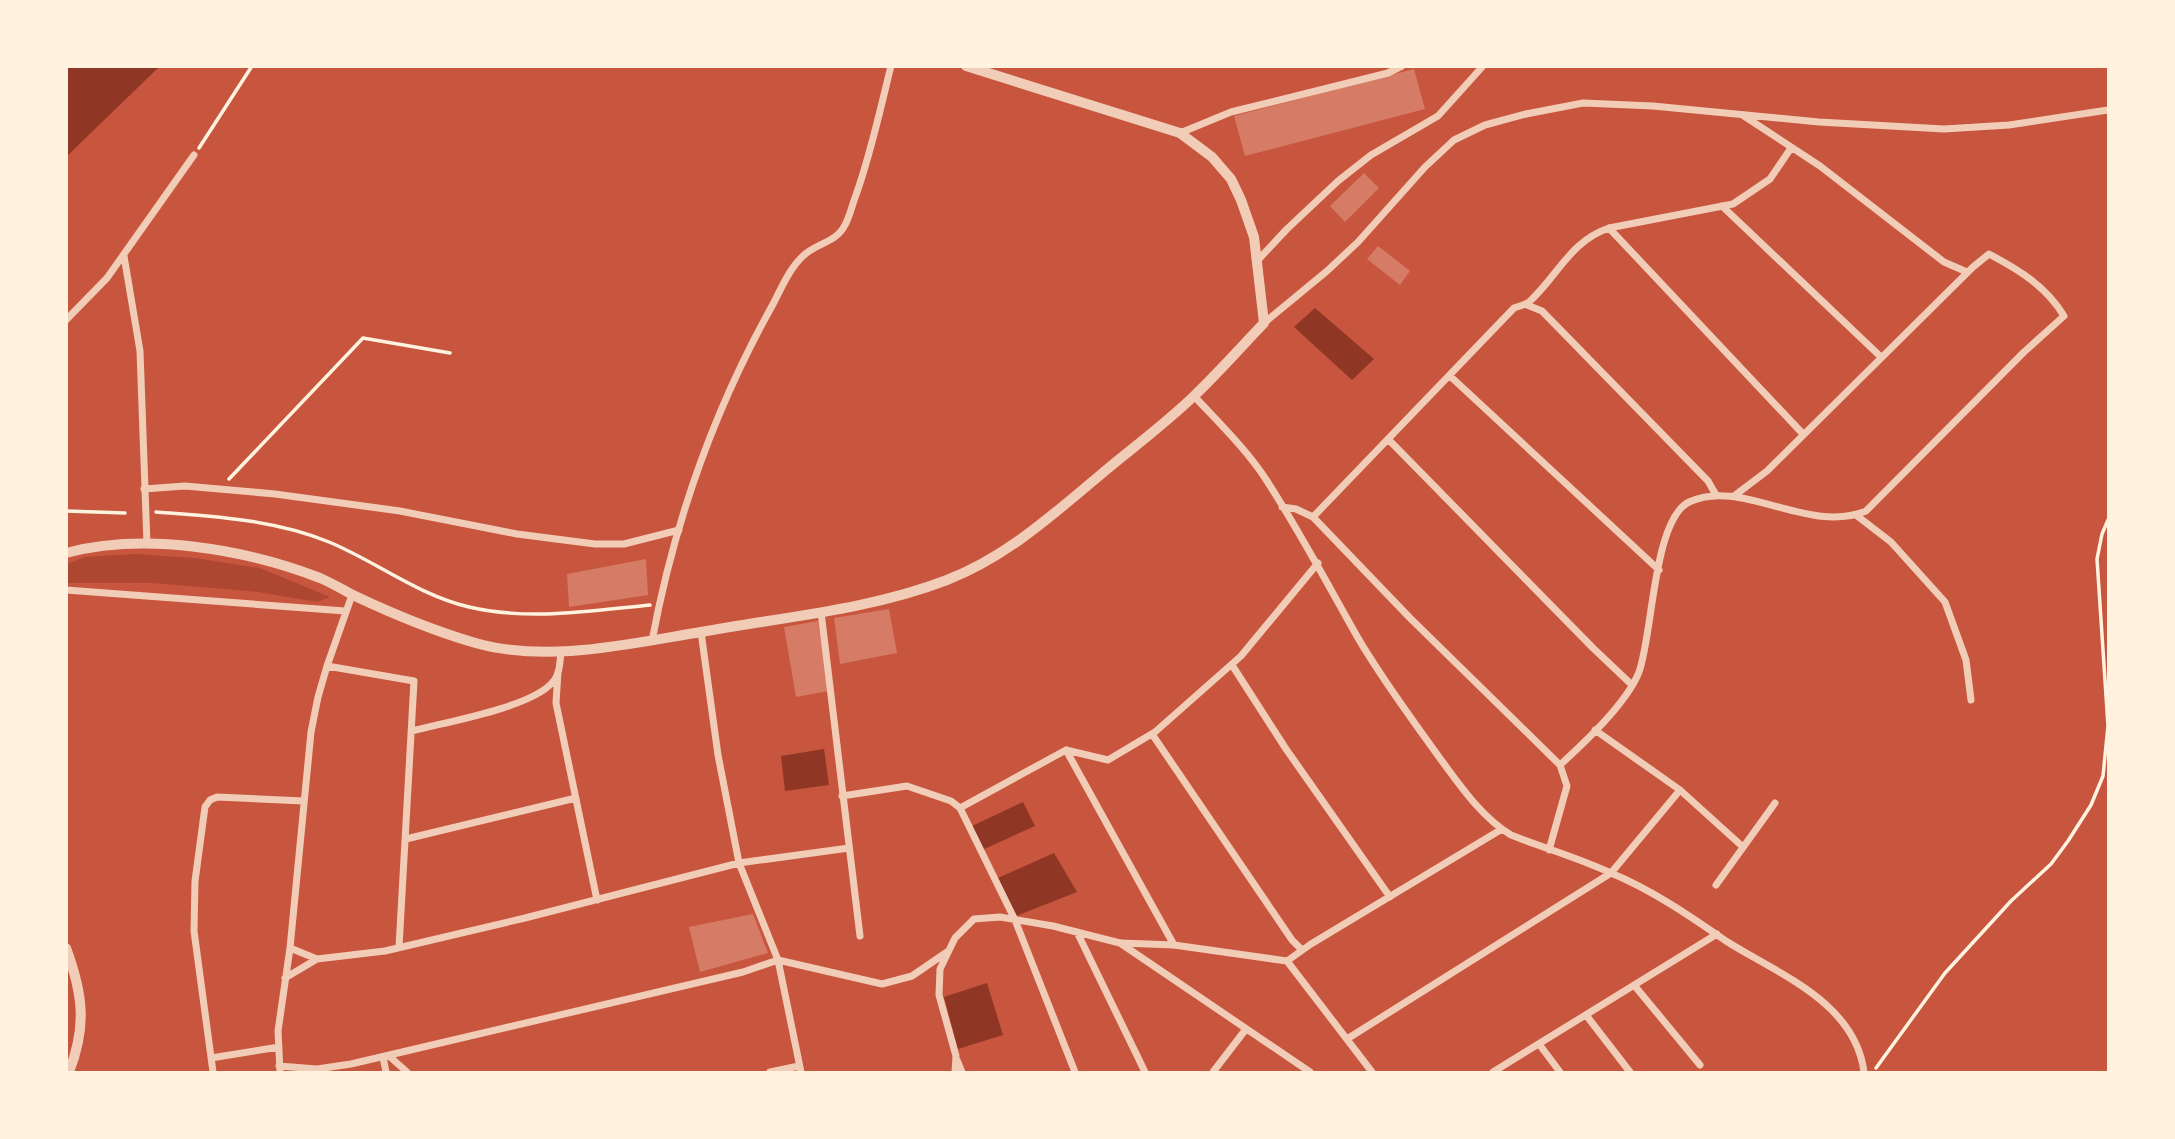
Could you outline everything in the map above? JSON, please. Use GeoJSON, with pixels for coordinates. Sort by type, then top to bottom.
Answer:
{"type":"FeatureCollection","features":[{"type":"Feature","properties":{"kind":"street"},"geometry":{"type":"LineString","coordinates":[[652,641],[679,530],[708,437],[770,309],[792,271],[803,255],[826,244],[845,226],[867,163],[891,66]]}},
{"type":"Feature","properties":{"kind":"street"},"geometry":{"type":"LineString","coordinates":[[966,66],[1180,133],[1212,157],[1231,179],[1254,237],[1264,323]]}},
{"type":"Feature","properties":{"kind":"street"},"geometry":{"type":"LineString","coordinates":[[1180,133],[1231,112],[1388,73],[1402,66]]}},
{"type":"Feature","properties":{"kind":"street"},"geometry":{"type":"LineString","coordinates":[[1257,261],[1294,222],[1371,155],[1438,116],[1483,66]]}},
{"type":"Feature","properties":{"kind":"street"},"geometry":{"type":"LineString","coordinates":[[66,552],[147,544],[202,548],[292,568],[432,630],[476,644],[522,650],[561,651],[652,641],[897,596],[946,580],[988,561],[1013,546],[1046,520],[1194,396],[1264,323],[1358,242],[1425,167],[1454,140],[1485,125],[1583,103],[1653,106],[1877,127],[1944,129],[2009,125],[2109,110]]}},
{"type":"Feature","properties":{"kind":"street"},"geometry":{"type":"LineString","coordinates":[[1743,115],[1820,166],[1944,262],[1970,269]]}},
{"type":"Feature","properties":{"kind":"street"},"geometry":{"type":"LineString","coordinates":[[1313,517],[1514,308],[1527,304],[1557,268],[1592,233],[1733,204],[1770,179],[1791,148]]}},
{"type":"Feature","properties":{"kind":"street"},"geometry":{"type":"LineString","coordinates":[[66,320],[94,293],[124,256],[194,155]]}},
{"type":"Feature","properties":{"kind":"street"},"geometry":{"type":"LineString","coordinates":[[1722,205],[1881,357]]}},
{"type":"Feature","properties":{"kind":"street"},"geometry":{"type":"LineString","coordinates":[[1609,228],[1803,434]]}},
{"type":"Feature","properties":{"kind":"street"},"geometry":{"type":"LineString","coordinates":[[1560,765],[1595,730],[1632,685],[1643,659],[1659,569],[1667,535],[1676,513],[1691,502],[1716,495],[1734,496],[1769,506],[1833,517],[1856,515],[1866,511],[2064,316],[2054,300],[2023,272],[1989,254],[1970,269],[1767,471],[1734,496]]}},
{"type":"Feature","properties":{"kind":"street"},"geometry":{"type":"LineString","coordinates":[[124,256],[140,351],[147,544]]}},
{"type":"Feature","properties":{"kind":"street"},"geometry":{"type":"LineString","coordinates":[[1527,304],[1542,311],[1708,481],[1716,495]]}},
{"type":"Feature","properties":{"kind":"street"},"geometry":{"type":"LineString","coordinates":[[1450,376],[1659,569]]}},
{"type":"Feature","properties":{"kind":"street"},"geometry":{"type":"LineString","coordinates":[[1194,396],[1251,458],[1268,482],[1318,563],[1359,639],[1412,720],[1480,808],[1502,829],[1611,873],[1807,989],[1832,1012],[1849,1033],[1859,1051],[1864,1073]]}},
{"type":"Feature","properties":{"kind":"street"},"geometry":{"type":"LineString","coordinates":[[1389,440],[1632,685]]}},
{"type":"Feature","properties":{"kind":"street"},"geometry":{"type":"LineString","coordinates":[[144,489],[185,486],[220,488],[400,511],[517,534],[594,544],[624,544],[679,530]]}},
{"type":"Feature","properties":{"kind":"street"},"geometry":{"type":"LineString","coordinates":[[1282,507],[1296,509],[1313,517],[1410,618],[1560,765],[1566,786],[1549,850]]}},
{"type":"Feature","properties":{"kind":"street"},"geometry":{"type":"LineString","coordinates":[[1856,515],[1891,542],[1945,601],[1966,660],[1971,700]]}},
{"type":"Feature","properties":{"kind":"street"},"geometry":{"type":"LineString","coordinates":[[960,808],[1066,750],[1108,760],[1152,734],[1232,665],[1318,563]]}},
{"type":"Feature","properties":{"kind":"street"},"geometry":{"type":"LineString","coordinates":[[66,590],[345,611]]}},
{"type":"Feature","properties":{"kind":"street"},"geometry":{"type":"LineString","coordinates":[[352,595],[318,696],[311,732],[290,948],[278,1031],[280,1070],[333,1067],[386,1056],[743,972],[778,960],[882,984],[912,976],[947,952]]}},
{"type":"Feature","properties":{"kind":"street"},"geometry":{"type":"LineString","coordinates":[[821,612],[860,936]]}},
{"type":"Feature","properties":{"kind":"street"},"geometry":{"type":"LineString","coordinates":[[701,632],[719,755],[739,863],[778,960],[800,1069],[770,1073]]}},
{"type":"Feature","properties":{"kind":"street"},"geometry":{"type":"LineString","coordinates":[[561,651],[556,703],[597,900]]}},
{"type":"Feature","properties":{"kind":"street"},"geometry":{"type":"LineString","coordinates":[[1232,665],[1286,749],[1390,897]]}},
{"type":"Feature","properties":{"kind":"street"},"geometry":{"type":"LineString","coordinates":[[327,666],[414,681],[400,947]]}},
{"type":"Feature","properties":{"kind":"street"},"geometry":{"type":"LineString","coordinates":[[412,731],[525,701],[553,683],[558,672]]}},
{"type":"Feature","properties":{"kind":"street"},"geometry":{"type":"LineString","coordinates":[[1595,730],[1679,790],[1743,847]]}},
{"type":"Feature","properties":{"kind":"street"},"geometry":{"type":"LineString","coordinates":[[1152,734],[1292,940],[1302,950]]}},
{"type":"Feature","properties":{"kind":"street"},"geometry":{"type":"LineString","coordinates":[[1066,750],[1174,945]]}},
{"type":"Feature","properties":{"kind":"street"},"geometry":{"type":"LineString","coordinates":[[842,796],[907,786],[951,801],[960,808],[1014,920],[1075,1073]]}},
{"type":"Feature","properties":{"kind":"street"},"geometry":{"type":"LineString","coordinates":[[1347,1039],[1611,873],[1679,790]]}},
{"type":"Feature","properties":{"kind":"street"},"geometry":{"type":"LineString","coordinates":[[213,1073],[194,931],[195,881],[203,811],[206,803],[217,797],[304,801]]}},
{"type":"Feature","properties":{"kind":"street"},"geometry":{"type":"LineString","coordinates":[[406,839],[576,798]]}},
{"type":"Feature","properties":{"kind":"street"},"geometry":{"type":"LineString","coordinates":[[1716,885],[1775,803]]}},
{"type":"Feature","properties":{"kind":"street"},"geometry":{"type":"LineString","coordinates":[[962,1073],[939,995],[940,969],[955,938],[974,919],[1000,917],[1120,943],[1174,945],[1287,961],[1502,829]]}},
{"type":"Feature","properties":{"kind":"street"},"geometry":{"type":"LineString","coordinates":[[285,978],[317,959],[367,955],[739,863],[849,848]]}},
{"type":"Feature","properties":{"kind":"street"},"geometry":{"type":"LineString","coordinates":[[1077,932],[1145,1073]]}},
{"type":"Feature","properties":{"kind":"street"},"geometry":{"type":"LineString","coordinates":[[1493,1073],[1717,934]]}},
{"type":"Feature","properties":{"kind":"street"},"geometry":{"type":"LineString","coordinates":[[1120,943],[1310,1073]]}},
{"type":"Feature","properties":{"kind":"street"},"geometry":{"type":"LineString","coordinates":[[66,948],[80,987],[81,1020],[69,1073]]}},
{"type":"Feature","properties":{"kind":"street"},"geometry":{"type":"LineString","coordinates":[[290,948],[317,959]]}},
{"type":"Feature","properties":{"kind":"street"},"geometry":{"type":"LineString","coordinates":[[1287,961],[1372,1073]]}},
{"type":"Feature","properties":{"kind":"street"},"geometry":{"type":"LineString","coordinates":[[1634,985],[1700,1065]]}},
{"type":"Feature","properties":{"kind":"street"},"geometry":{"type":"LineString","coordinates":[[1586,1015],[1630,1073]]}},
{"type":"Feature","properties":{"kind":"street"},"geometry":{"type":"LineString","coordinates":[[1213,1073],[1247,1029]]}},
{"type":"Feature","properties":{"kind":"street"},"geometry":{"type":"LineString","coordinates":[[1539,1044],[1560,1073]]}},
{"type":"Feature","properties":{"kind":"street"},"geometry":{"type":"LineString","coordinates":[[211,1058],[279,1047]]}},
{"type":"Feature","properties":{"kind":"street"},"geometry":{"type":"LineString","coordinates":[[386,1056],[386,1073]]}},
{"type":"Feature","properties":{"kind":"street"},"geometry":{"type":"LineString","coordinates":[[386,1056],[407,1073]]}},
{"type":"Feature","properties":{"kind":"street"},"geometry":{"type":"LineString","coordinates":[[955,1073],[956,1056]]}},
{"type":"Feature","properties":{"kind":"path"},"geometry":{"type":"LineString","coordinates":[[194,155],[252,66]]}},
{"type":"Feature","properties":{"kind":"path"},"geometry":{"type":"LineString","coordinates":[[220,488],[363,338],[450,353]]}},
{"type":"Feature","properties":{"kind":"path"},"geometry":{"type":"LineString","coordinates":[[66,511],[125,513]]}},
{"type":"Feature","properties":{"kind":"path"},"geometry":{"type":"LineString","coordinates":[[156,512],[231,519],[290,529],[331,543],[428,593],[488,611],[551,615],[659,604]]}},
{"type":"Feature","properties":{"kind":"path"},"geometry":{"type":"LineString","coordinates":[[1873,1073],[1945,972],[2011,901],[2051,864],[2091,805],[2103,776],[2107,740],[2097,559],[2102,534],[2109,520]]}},
{"type":"Feature","properties":{"kind":"shaded area"},"geometry":{"type":"Polygon","coordinates":[[[67,66],[159,66],[159,67],[67,156],[67,66]]]}},
{"type":"Feature","properties":{"kind":"shaded area"},"geometry":{"type":"Polygon","coordinates":[[[1315,308],[1374,359],[1352,380],[1294,327],[1315,308]]]}},
{"type":"Feature","properties":{"kind":"shaded area"},"geometry":{"type":"Polygon","coordinates":[[[135,554],[194,558],[260,568],[330,597],[317,602],[258,592],[152,583],[67,583],[67,564],[85,557],[135,554]]]}},
{"type":"Feature","properties":{"kind":"shaded area"},"geometry":{"type":"Polygon","coordinates":[[[824,749],[829,785],[785,791],[781,756],[824,749]]]}},
{"type":"Feature","properties":{"kind":"shaded area"},"geometry":{"type":"Polygon","coordinates":[[[1023,802],[1035,826],[982,850],[970,827],[1023,802]]]}},
{"type":"Feature","properties":{"kind":"shaded area"},"geometry":{"type":"Polygon","coordinates":[[[1054,853],[1077,892],[1016,916],[998,878],[1054,853]]]}},
{"type":"Feature","properties":{"kind":"shaded area"},"geometry":{"type":"Polygon","coordinates":[[[987,983],[1003,1035],[958,1049],[944,997],[987,983]]]}},
{"type":"Feature","properties":{"kind":"building"},"geometry":{"type":"Polygon","coordinates":[[[1414,69],[1425,109],[1245,156],[1234,116],[1414,69]]]}},
{"type":"Feature","properties":{"kind":"building"},"geometry":{"type":"Polygon","coordinates":[[[1364,173],[1379,188],[1345,222],[1330,206],[1364,173]]]}},
{"type":"Feature","properties":{"kind":"building"},"geometry":{"type":"Polygon","coordinates":[[[1378,246],[1410,271],[1400,285],[1367,259],[1378,246]]]}},
{"type":"Feature","properties":{"kind":"building"},"geometry":{"type":"Polygon","coordinates":[[[646,559],[648,595],[569,607],[567,574],[646,559]]]}},
{"type":"Feature","properties":{"kind":"building"},"geometry":{"type":"Polygon","coordinates":[[[889,609],[897,653],[840,664],[834,618],[889,609]]]}},
{"type":"Feature","properties":{"kind":"building"},"geometry":{"type":"Polygon","coordinates":[[[818,621],[829,691],[796,697],[784,627],[818,621]]]}},
{"type":"Feature","properties":{"kind":"building"},"geometry":{"type":"Polygon","coordinates":[[[753,914],[768,953],[700,972],[689,927],[753,914]]]}}]}
